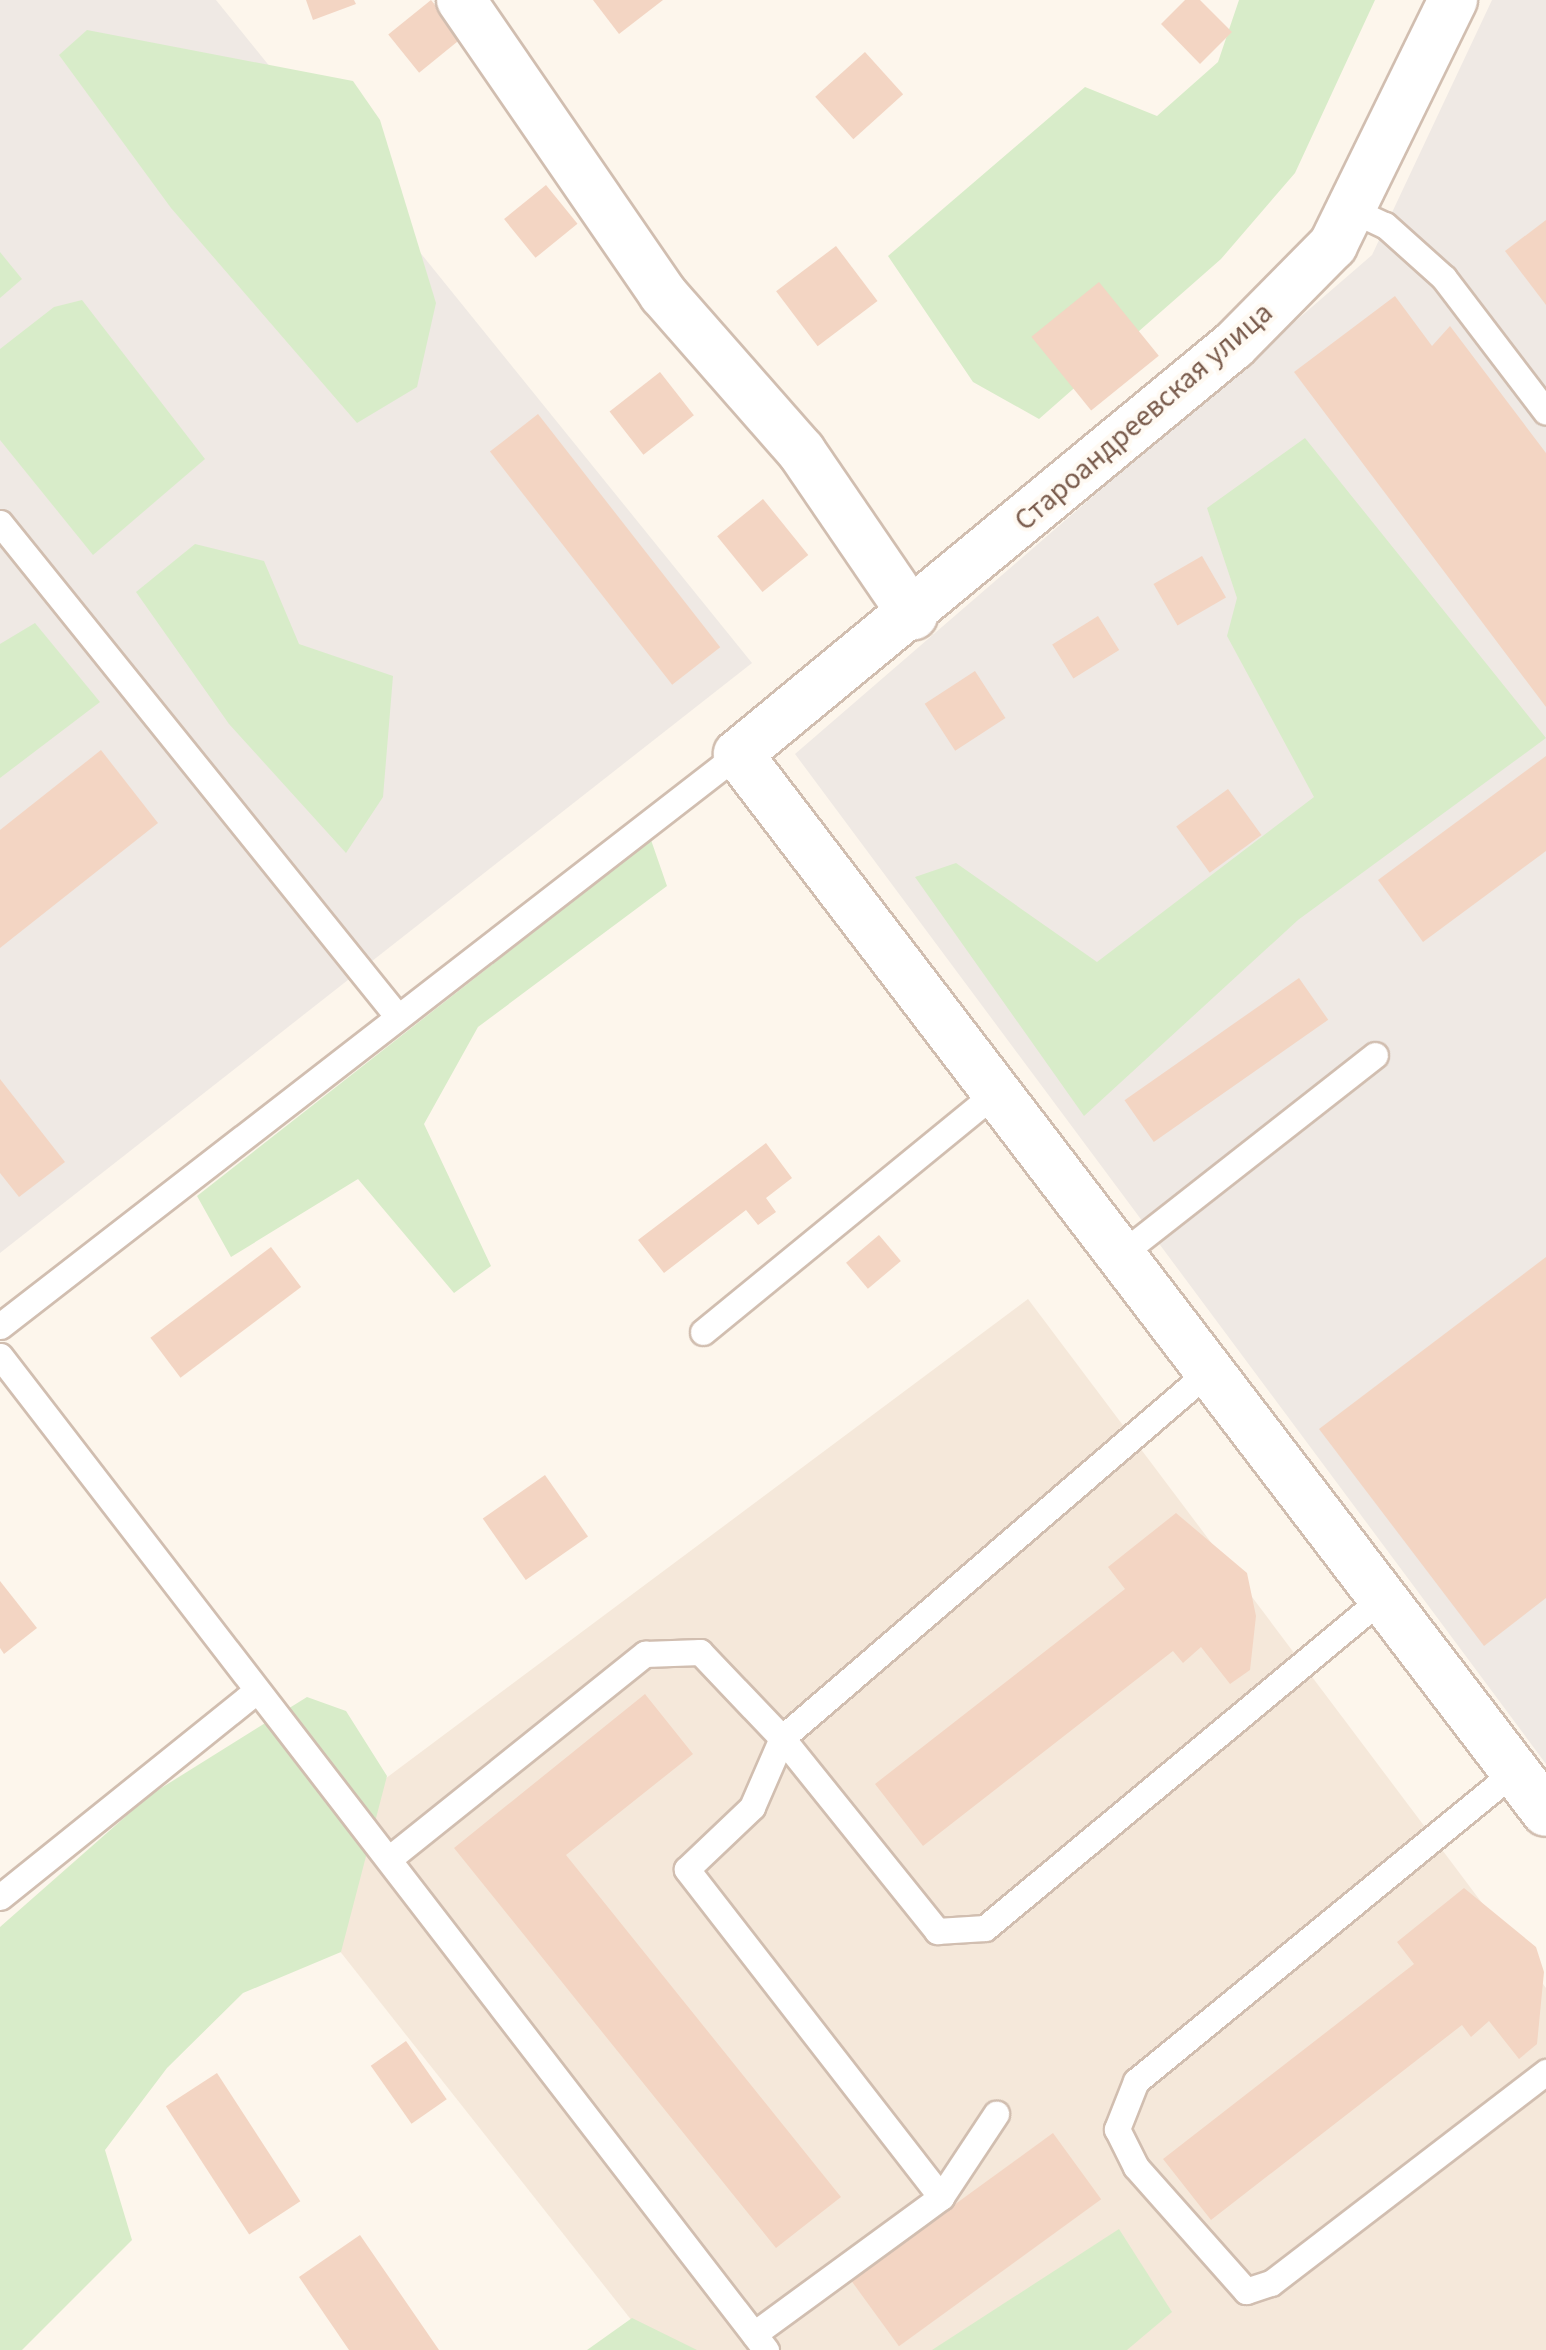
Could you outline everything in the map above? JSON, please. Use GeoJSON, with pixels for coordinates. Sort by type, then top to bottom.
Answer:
{"type":"FeatureCollection","features":[{"type":"Feature","properties":{"kind":"street"},"geometry":{"type":"LineString","coordinates":[[461,0],[663,294],[802,451],[913,615]]}},
{"type":"Feature","properties":{"kind":"street","name":"Староандреевская улица"},"geometry":{"type":"LineString","coordinates":[[738,754],[913,615],[1234,345],[1333,245],[1453,0]]}},
{"type":"Feature","properties":{"kind":"street"},"geometry":{"type":"LineString","coordinates":[[738,754],[1546,1812]]}},
{"type":"Feature","properties":{"kind":"lane"},"geometry":{"type":"LineString","coordinates":[[1350,209],[1386,225],[1444,278],[1546,412]]}},
{"type":"Feature","properties":{"kind":"lane"},"geometry":{"type":"LineString","coordinates":[[0,522],[394,1012]]}},
{"type":"Feature","properties":{"kind":"lane"},"geometry":{"type":"LineString","coordinates":[[0,1326],[394,1012],[738,754]]}},
{"type":"Feature","properties":{"kind":"lane"},"geometry":{"type":"LineString","coordinates":[[1120,1255],[1375,1055]]}},
{"type":"Feature","properties":{"kind":"lane"},"geometry":{"type":"LineString","coordinates":[[703,1332],[995,1093]]}},
{"type":"Feature","properties":{"kind":"lane"},"geometry":{"type":"LineString","coordinates":[[0,1356],[760,2342],[941,2197],[996,2114]]}},
{"type":"Feature","properties":{"kind":"lane"},"geometry":{"type":"LineString","coordinates":[[941,2197],[687,1869],[752,1808],[782,1738],[1209,1372]]}},
{"type":"Feature","properties":{"kind":"lane"},"geometry":{"type":"LineString","coordinates":[[390,1858],[645,1654],[700,1652],[782,1738],[937,1930],[986,1928],[1381,1600]]}},
{"type":"Feature","properties":{"kind":"lane"},"geometry":{"type":"LineString","coordinates":[[0,1897],[256,1691]]}},
{"type":"Feature","properties":{"kind":"lane"},"geometry":{"type":"LineString","coordinates":[[1515,1771],[1136,2081],[1117,2129],[1136,2167],[1246,2291],[1271,2283],[1546,2072]]}},
{"type":"Feature","properties":{"kind":"shaded area"},"geometry":{"type":"Polygon","coordinates":[[[0,0],[216,0],[752,663],[0,1253],[0,0]]]}},
{"type":"Feature","properties":{"kind":"shaded area"},"geometry":{"type":"Polygon","coordinates":[[[1492,0],[1546,0],[1546,1764],[795,754],[1372,255],[1492,0]]]}},
{"type":"Feature","properties":{"kind":"shaded area"},"geometry":{"type":"Polygon","coordinates":[[[1028,1299],[1546,1988],[1546,2350],[655,2350],[271,1864],[1028,1299]]]}},
{"type":"Feature","properties":{"kind":"green space"},"geometry":{"type":"Polygon","coordinates":[[[1239,0],[1375,0],[1295,173],[1221,259],[1039,419],[973,382],[888,256],[1085,87],[1157,116],[1218,62],[1239,0]]]}},
{"type":"Feature","properties":{"kind":"green space"},"geometry":{"type":"Polygon","coordinates":[[[87,30],[353,81],[380,120],[436,303],[417,387],[357,423],[171,208],[59,55],[87,30]]]}},
{"type":"Feature","properties":{"kind":"green space"},"geometry":{"type":"Polygon","coordinates":[[[0,252],[22,279],[0,298],[0,252]]]}},
{"type":"Feature","properties":{"kind":"green space"},"geometry":{"type":"Polygon","coordinates":[[[82,300],[205,459],[93,555],[0,440],[0,349],[54,307],[82,300]]]}},
{"type":"Feature","properties":{"kind":"green space"},"geometry":{"type":"Polygon","coordinates":[[[1305,438],[1546,738],[1298,920],[1084,1116],[915,877],[956,863],[1097,962],[1314,797],[1227,636],[1237,598],[1207,508],[1305,438]]]}},
{"type":"Feature","properties":{"kind":"green space"},"geometry":{"type":"Polygon","coordinates":[[[195,544],[264,561],[299,644],[393,676],[383,797],[346,853],[229,724],[136,592],[195,544]]]}},
{"type":"Feature","properties":{"kind":"green space"},"geometry":{"type":"Polygon","coordinates":[[[35,623],[100,702],[0,778],[0,644],[35,623]]]}},
{"type":"Feature","properties":{"kind":"green space"},"geometry":{"type":"Polygon","coordinates":[[[651,840],[667,886],[478,1027],[424,1124],[491,1266],[454,1293],[358,1179],[231,1257],[197,1196],[651,840]]]}},
{"type":"Feature","properties":{"kind":"green space"},"geometry":{"type":"Polygon","coordinates":[[[307,1697],[346,1711],[387,1776],[341,1952],[243,1993],[167,2068],[105,2150],[132,2240],[22,2350],[0,2350],[0,1927],[150,1795],[307,1697]]]}},
{"type":"Feature","properties":{"kind":"green space"},"geometry":{"type":"Polygon","coordinates":[[[1119,2229],[1172,2312],[1127,2350],[932,2350],[1119,2229]]]}},
{"type":"Feature","properties":{"kind":"green space"},"geometry":{"type":"Polygon","coordinates":[[[632,2318],[697,2350],[587,2350],[632,2318]]]}},
{"type":"Feature","properties":{"kind":"building"},"geometry":{"type":"Polygon","coordinates":[[[306,0],[354,0],[356,4],[313,20],[306,0]]]}},
{"type":"Feature","properties":{"kind":"building"},"geometry":{"type":"Polygon","coordinates":[[[431,0],[462,38],[419,73],[388,35],[431,0]]]}},
{"type":"Feature","properties":{"kind":"building"},"geometry":{"type":"Polygon","coordinates":[[[593,0],[663,0],[619,34],[593,0]]]}},
{"type":"Feature","properties":{"kind":"building"},"geometry":{"type":"Polygon","coordinates":[[[1185,0],[1200,0],[1232,32],[1200,64],[1161,24],[1185,0]]]}},
{"type":"Feature","properties":{"kind":"building"},"geometry":{"type":"Polygon","coordinates":[[[865,52],[903,94],[853,139],[815,97],[865,52]]]}},
{"type":"Feature","properties":{"kind":"building"},"geometry":{"type":"Polygon","coordinates":[[[546,185],[577,224],[536,258],[504,219],[546,185]]]}},
{"type":"Feature","properties":{"kind":"building"},"geometry":{"type":"Polygon","coordinates":[[[1546,220],[1546,305],[1505,251],[1546,220]]]}},
{"type":"Feature","properties":{"kind":"building"},"geometry":{"type":"Polygon","coordinates":[[[836,246],[878,301],[818,346],[776,291],[836,246]]]}},
{"type":"Feature","properties":{"kind":"building"},"geometry":{"type":"Polygon","coordinates":[[[1099,282],[1159,356],[1091,411],[1031,337],[1099,282]]]}},
{"type":"Feature","properties":{"kind":"building"},"geometry":{"type":"Polygon","coordinates":[[[1395,296],[1432,346],[1450,326],[1546,453],[1546,707],[1294,372],[1395,296]]]}},
{"type":"Feature","properties":{"kind":"building"},"geometry":{"type":"Polygon","coordinates":[[[660,372],[694,415],[643,455],[610,411],[660,372]]]}},
{"type":"Feature","properties":{"kind":"building"},"geometry":{"type":"Polygon","coordinates":[[[538,414],[720,647],[672,685],[490,452],[538,414]]]}},
{"type":"Feature","properties":{"kind":"building"},"geometry":{"type":"Polygon","coordinates":[[[763,499],[808,555],[762,592],[717,536],[763,499]]]}},
{"type":"Feature","properties":{"kind":"building"},"geometry":{"type":"Polygon","coordinates":[[[1202,556],[1226,598],[1178,626],[1154,584],[1202,556]]]}},
{"type":"Feature","properties":{"kind":"building"},"geometry":{"type":"Polygon","coordinates":[[[1098,616],[1119,650],[1073,679],[1052,645],[1098,616]]]}},
{"type":"Feature","properties":{"kind":"building"},"geometry":{"type":"Polygon","coordinates":[[[975,671],[1005,718],[955,751],[925,704],[975,671]]]}},
{"type":"Feature","properties":{"kind":"building"},"geometry":{"type":"Polygon","coordinates":[[[101,750],[158,823],[0,948],[0,830],[101,750]]]}},
{"type":"Feature","properties":{"kind":"building"},"geometry":{"type":"Polygon","coordinates":[[[1546,756],[1546,851],[1423,942],[1378,880],[1546,756]]]}},
{"type":"Feature","properties":{"kind":"building"},"geometry":{"type":"Polygon","coordinates":[[[1228,789],[1262,835],[1210,873],[1176,827],[1228,789]]]}},
{"type":"Feature","properties":{"kind":"building"},"geometry":{"type":"Polygon","coordinates":[[[1299,978],[1328,1020],[1154,1142],[1125,1100],[1299,978]]]}},
{"type":"Feature","properties":{"kind":"building"},"geometry":{"type":"Polygon","coordinates":[[[0,1079],[65,1162],[19,1197],[0,1173],[0,1079]]]}},
{"type":"Feature","properties":{"kind":"building"},"geometry":{"type":"Polygon","coordinates":[[[766,1143],[792,1178],[766,1198],[776,1212],[758,1225],[746,1210],[664,1273],[638,1240],[766,1143]]]}},
{"type":"Feature","properties":{"kind":"building"},"geometry":{"type":"Polygon","coordinates":[[[879,1235],[901,1261],[868,1289],[846,1263],[879,1235]]]}},
{"type":"Feature","properties":{"kind":"building"},"geometry":{"type":"Polygon","coordinates":[[[271,1247],[301,1287],[180,1378],[150,1338],[271,1247]]]}},
{"type":"Feature","properties":{"kind":"building"},"geometry":{"type":"Polygon","coordinates":[[[1546,1257],[1546,1598],[1484,1646],[1319,1429],[1546,1257]]]}},
{"type":"Feature","properties":{"kind":"building"},"geometry":{"type":"Polygon","coordinates":[[[545,1475],[588,1536],[526,1580],[483,1519],[545,1475]]]}},
{"type":"Feature","properties":{"kind":"building"},"geometry":{"type":"Polygon","coordinates":[[[1176,1513],[1247,1573],[1256,1616],[1250,1670],[1230,1684],[1201,1647],[1183,1663],[1173,1651],[923,1846],[875,1784],[1125,1589],[1108,1567],[1176,1513]]]}},
{"type":"Feature","properties":{"kind":"building"},"geometry":{"type":"Polygon","coordinates":[[[0,1581],[37,1628],[4,1654],[0,1648],[0,1581]]]}},
{"type":"Feature","properties":{"kind":"building"},"geometry":{"type":"Polygon","coordinates":[[[645,1694],[693,1754],[566,1855],[841,2197],[776,2248],[454,1848],[645,1694]]]}},
{"type":"Feature","properties":{"kind":"building"},"geometry":{"type":"Polygon","coordinates":[[[1464,1888],[1536,1947],[1544,1972],[1537,2044],[1519,2059],[1489,2021],[1471,2037],[1462,2025],[1211,2220],[1163,2159],[1414,1964],[1397,1942],[1464,1888]]]}},
{"type":"Feature","properties":{"kind":"building"},"geometry":{"type":"Polygon","coordinates":[[[406,2041],[447,2099],[412,2124],[371,2066],[406,2041]]]}},
{"type":"Feature","properties":{"kind":"building"},"geometry":{"type":"Polygon","coordinates":[[[217,2073],[300,2201],[249,2235],[166,2106],[217,2073]]]}},
{"type":"Feature","properties":{"kind":"building"},"geometry":{"type":"Polygon","coordinates":[[[1053,2133],[1101,2199],[899,2346],[851,2280],[1053,2133]]]}},
{"type":"Feature","properties":{"kind":"building"},"geometry":{"type":"Polygon","coordinates":[[[360,2235],[439,2350],[349,2350],[299,2277],[360,2235]]]}}]}
